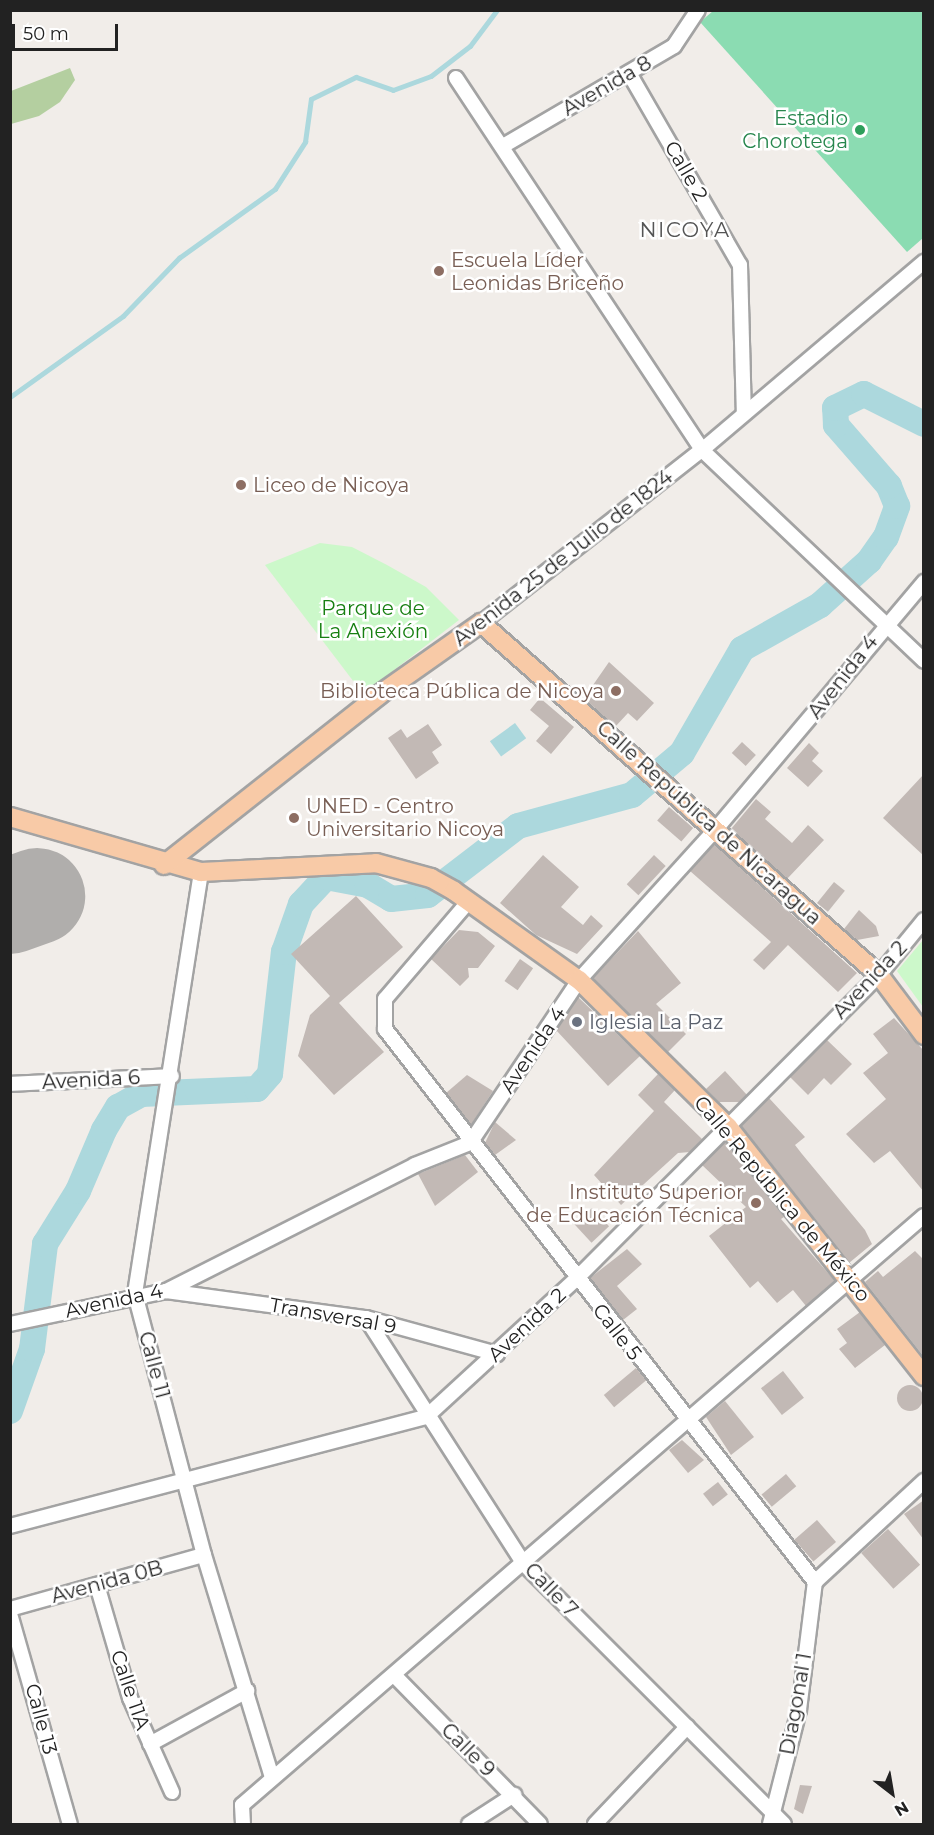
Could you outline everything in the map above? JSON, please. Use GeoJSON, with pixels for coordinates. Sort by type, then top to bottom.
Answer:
{"type":"FeatureCollection","features":[{"type":"Feature","properties":{"kind":"main road","name":"Calle República de Nicaragua"},"geometry":{"type":"LineString","coordinates":[[481,623],[717,828],[879,975],[924,1035]]}},
{"type":"Feature","properties":{"kind":"main road","name":"Avenida 25 de Julio de 1824"},"geometry":{"type":"LineString","coordinates":[[164,865],[379,695],[481,623]]}},
{"type":"Feature","properties":{"kind":"main road","name":"Calle República de México"},"geometry":{"type":"LineString","coordinates":[[10,817],[164,865],[201,872],[376,863],[430,878],[461,896],[579,980],[728,1127],[852,1281],[924,1376]]}},
{"type":"Feature","properties":{"kind":"street","name":"Avenida 8"},"geometry":{"type":"LineString","coordinates":[[503,146],[674,46],[698,10]]}},
{"type":"Feature","properties":{"kind":"street","name":"Calle 2"},"geometry":{"type":"LineString","coordinates":[[629,73],[740,265],[744,413]]}},
{"type":"Feature","properties":{"kind":"street"},"geometry":{"type":"LineString","coordinates":[[456,78],[702,450],[858,601],[924,661]]}},
{"type":"Feature","properties":{"kind":"street","name":"Avenida 25 de Julio de 1824"},"geometry":{"type":"LineString","coordinates":[[481,623],[702,450],[924,262]]}},
{"type":"Feature","properties":{"kind":"street","name":"Avenida 4"},"geometry":{"type":"LineString","coordinates":[[10,1324],[135,1294],[166,1291],[415,1165],[470,1143],[579,980],[717,828],[884,624],[924,582]]}},
{"type":"Feature","properties":{"kind":"street","name":"Calle 11"},"geometry":{"type":"LineString","coordinates":[[201,872],[168,1108],[135,1294],[204,1555],[272,1778]]}},
{"type":"Feature","properties":{"kind":"street","name":"Calle 5"},"geometry":{"type":"LineString","coordinates":[[461,896],[385,999],[385,1029],[470,1143],[815,1582]]}},
{"type":"Feature","properties":{"kind":"street","name":"Avenida 2"},"geometry":{"type":"LineString","coordinates":[[10,1526],[426,1417],[576,1279],[879,975],[924,920]]}},
{"type":"Feature","properties":{"kind":"street","name":"Avenida 6"},"geometry":{"type":"LineString","coordinates":[[10,1084],[172,1080]]}},
{"type":"Feature","properties":{"kind":"street"},"geometry":{"type":"LineString","coordinates":[[243,1824],[242,1805],[272,1778],[395,1676],[687,1420],[852,1281],[924,1216]]}},
{"type":"Feature","properties":{"kind":"street","name":"Transversal 9"},"geometry":{"type":"LineString","coordinates":[[166,1291],[366,1318],[497,1354]]}},
{"type":"Feature","properties":{"kind":"street","name":"Calle 7"},"geometry":{"type":"LineString","coordinates":[[366,1318],[426,1417],[524,1563],[687,1727],[772,1819],[784,1824]]}},
{"type":"Feature","properties":{"kind":"street"},"geometry":{"type":"LineString","coordinates":[[815,1582],[924,1481]]}},
{"type":"Feature","properties":{"kind":"street","name":"Avenida 0B"},"geometry":{"type":"LineString","coordinates":[[10,1609],[204,1555]]}},
{"type":"Feature","properties":{"kind":"street","name":"Diagonal 1"},"geometry":{"type":"LineString","coordinates":[[772,1819],[799,1710],[815,1582]]}},
{"type":"Feature","properties":{"kind":"street","name":"Calle 11A"},"geometry":{"type":"LineString","coordinates":[[97,1585],[130,1698],[172,1792]]}},
{"type":"Feature","properties":{"kind":"street","name":"Calle 13"},"geometry":{"type":"LineString","coordinates":[[10,1614],[14,1635],[70,1824]]}},
{"type":"Feature","properties":{"kind":"street","name":"Calle 9"},"geometry":{"type":"LineString","coordinates":[[395,1676],[540,1824]]}},
{"type":"Feature","properties":{"kind":"street"},"geometry":{"type":"LineString","coordinates":[[150,1744],[247,1691]]}},
{"type":"Feature","properties":{"kind":"street"},"geometry":{"type":"LineString","coordinates":[[595,1824],[687,1727]]}},
{"type":"Feature","properties":{"kind":"street"},"geometry":{"type":"LineString","coordinates":[[469,1824],[514,1795]]}},
{"type":"Feature","properties":{"kind":"green space","name":"Estadio Chorotega"},"geometry":{"type":"Polygon","coordinates":[[[713,11],[923,11],[923,238],[907,252],[700,22],[713,11]]]}},
{"type":"Feature","properties":{"kind":"green space"},"geometry":{"type":"Polygon","coordinates":[[[70,68],[75,80],[60,102],[39,116],[11,124],[11,91],[70,68]]]}},
{"type":"Feature","properties":{"kind":"green space","name":"Parque de La Anexión"},"geometry":{"type":"Polygon","coordinates":[[[320,543],[352,547],[387,565],[426,587],[459,620],[363,694],[265,565],[320,543]]]}},
{"type":"Feature","properties":{"kind":"green space"},"geometry":{"type":"Polygon","coordinates":[[[923,940],[923,1007],[897,971],[923,940]]]}},
{"type":"Feature","properties":{"kind":"water"},"geometry":{"type":"Polygon","coordinates":[[[515,723],[526,738],[501,757],[490,741],[515,723]]]}},
{"type":"Feature","properties":{"kind":"building","name":"Biblioteca Pública de Nicoya"},"geometry":{"type":"Polygon","coordinates":[[[609,662],[654,703],[637,721],[628,713],[615,727],[584,698],[609,662]]]}},
{"type":"Feature","properties":{"kind":"building"},"geometry":{"type":"Polygon","coordinates":[[[540,698],[574,727],[551,754],[536,741],[549,726],[530,710],[540,698]]]}},
{"type":"Feature","properties":{"kind":"building"},"geometry":{"type":"Polygon","coordinates":[[[428,724],[442,745],[432,752],[439,763],[416,779],[388,738],[401,729],[407,738],[428,724]]]}},
{"type":"Feature","properties":{"kind":"building"},"geometry":{"type":"Polygon","coordinates":[[[742,742],[756,755],[746,766],[732,753],[742,742]]]}},
{"type":"Feature","properties":{"kind":"building"},"geometry":{"type":"Polygon","coordinates":[[[809,743],[819,753],[812,761],[823,771],[808,787],[787,768],[809,743]]]}},
{"type":"Feature","properties":{"kind":"building"},"geometry":{"type":"Polygon","coordinates":[[[924,774],[924,856],[883,818],[924,774]]]}},
{"type":"Feature","properties":{"kind":"building"},"geometry":{"type":"Polygon","coordinates":[[[756,799],[771,812],[765,819],[792,843],[808,825],[824,840],[787,879],[731,829],[756,799]]]}},
{"type":"Feature","properties":{"kind":"building"},"geometry":{"type":"Polygon","coordinates":[[[669,807],[693,828],[681,842],[657,821],[669,807]]]}},
{"type":"Feature","properties":{"kind":"building"},"geometry":{"type":"Polygon","coordinates":[[[714,844],[857,973],[838,992],[788,945],[764,970],[753,960],[771,942],[690,871],[714,844]]]}},
{"type":"Feature","properties":{"kind":"building"},"geometry":{"type":"Polygon","coordinates":[[[543,855],[579,887],[561,907],[583,925],[591,915],[603,926],[577,954],[536,935],[500,903],[543,855]]]}},
{"type":"Feature","properties":{"kind":"building"},"geometry":{"type":"Polygon","coordinates":[[[654,855],[666,866],[638,895],[627,884],[654,855]]]}},
{"type":"Feature","properties":{"kind":"building"},"geometry":{"type":"Polygon","coordinates":[[[834,882],[845,891],[828,912],[817,903],[834,882]]]}},
{"type":"Feature","properties":{"kind":"building"},"geometry":{"type":"Polygon","coordinates":[[[356,896],[403,947],[339,1003],[384,1052],[334,1095],[298,1056],[310,1015],[330,996],[291,954],[356,896]]]}},
{"type":"Feature","properties":{"kind":"building"},"geometry":{"type":"Polygon","coordinates":[[[859,910],[876,926],[879,936],[857,940],[844,929],[859,910]]]}},
{"type":"Feature","properties":{"kind":"building"},"geometry":{"type":"Polygon","coordinates":[[[459,930],[478,932],[495,946],[478,968],[468,968],[469,977],[460,986],[431,959],[459,930]]]}},
{"type":"Feature","properties":{"kind":"building"},"geometry":{"type":"Polygon","coordinates":[[[638,931],[681,983],[656,1004],[686,1034],[668,1052],[593,978],[638,931]]]}},
{"type":"Feature","properties":{"kind":"building"},"geometry":{"type":"Polygon","coordinates":[[[520,959],[533,968],[518,990],[505,981],[520,959]]]}},
{"type":"Feature","properties":{"kind":"building"},"geometry":{"type":"Polygon","coordinates":[[[578,997],[640,1056],[608,1086],[556,1030],[578,997]]]}},
{"type":"Feature","properties":{"kind":"building"},"geometry":{"type":"Polygon","coordinates":[[[894,1018],[924,1051],[924,1192],[890,1151],[874,1163],[846,1134],[886,1099],[863,1073],[888,1053],[873,1034],[894,1018]]]}},
{"type":"Feature","properties":{"kind":"building"},"geometry":{"type":"Polygon","coordinates":[[[827,1040],[852,1064],[831,1085],[824,1078],[808,1095],[790,1077],[827,1040]]]}},
{"type":"Feature","properties":{"kind":"building"},"geometry":{"type":"Polygon","coordinates":[[[725,1071],[747,1095],[740,1102],[719,1102],[706,1089],[725,1071]]]}},
{"type":"Feature","properties":{"kind":"building"},"geometry":{"type":"Polygon","coordinates":[[[658,1074],[675,1090],[664,1102],[702,1139],[690,1152],[678,1153],[621,1205],[594,1175],[654,1111],[638,1095],[658,1074]]]}},
{"type":"Feature","properties":{"kind":"building"},"geometry":{"type":"Polygon","coordinates":[[[467,1075],[493,1091],[471,1125],[446,1093],[467,1075]]]}},
{"type":"Feature","properties":{"kind":"building"},"geometry":{"type":"Polygon","coordinates":[[[769,1098],[805,1137],[795,1145],[865,1230],[872,1244],[849,1263],[741,1126],[769,1098]]]}},
{"type":"Feature","properties":{"kind":"building"},"geometry":{"type":"Polygon","coordinates":[[[495,1122],[516,1140],[495,1155],[485,1143],[495,1122]]]}},
{"type":"Feature","properties":{"kind":"building"},"geometry":{"type":"Polygon","coordinates":[[[725,1142],[784,1217],[781,1219],[835,1281],[806,1306],[793,1290],[777,1303],[758,1281],[750,1288],[709,1236],[746,1207],[702,1165],[725,1142]]]}},
{"type":"Feature","properties":{"kind":"building"},"geometry":{"type":"Polygon","coordinates":[[[465,1155],[478,1172],[435,1206],[418,1174],[465,1155]]]}},
{"type":"Feature","properties":{"kind":"building"},"geometry":{"type":"Polygon","coordinates":[[[592,1208],[609,1226],[591,1243],[574,1224],[592,1208]]]}},
{"type":"Feature","properties":{"kind":"building"},"geometry":{"type":"Polygon","coordinates":[[[627,1249],[642,1264],[617,1286],[637,1309],[623,1320],[590,1278],[627,1249]]]}},
{"type":"Feature","properties":{"kind":"building"},"geometry":{"type":"Polygon","coordinates":[[[915,1251],[924,1260],[924,1357],[865,1282],[878,1271],[883,1277],[915,1251]]]}},
{"type":"Feature","properties":{"kind":"building"},"geometry":{"type":"Polygon","coordinates":[[[860,1312],[885,1345],[855,1368],[839,1349],[847,1343],[837,1329],[860,1312]]]}},
{"type":"Feature","properties":{"kind":"building"},"geometry":{"type":"Polygon","coordinates":[[[636,1368],[646,1380],[614,1407],[604,1395],[636,1368]]]}},
{"type":"Feature","properties":{"kind":"building"},"geometry":{"type":"Polygon","coordinates":[[[783,1371],[804,1398],[782,1415],[761,1388],[783,1371]]]}},
{"type":"Feature","properties":{"kind":"building"},"geometry":{"type":"Polygon","coordinates":[[[910,1385],[919,1389],[923,1398],[919,1407],[910,1411],[901,1407],[897,1398],[901,1389],[910,1385]]]}},
{"type":"Feature","properties":{"kind":"building"},"geometry":{"type":"Polygon","coordinates":[[[725,1401],[754,1437],[731,1455],[706,1417],[725,1401]]]}},
{"type":"Feature","properties":{"kind":"building"},"geometry":{"type":"Polygon","coordinates":[[[682,1440],[704,1460],[688,1473],[669,1450],[682,1440]]]}},
{"type":"Feature","properties":{"kind":"building"},"geometry":{"type":"Polygon","coordinates":[[[786,1474],[796,1486],[772,1507],[761,1495],[786,1474]]]}},
{"type":"Feature","properties":{"kind":"building"},"geometry":{"type":"Polygon","coordinates":[[[718,1482],[728,1495],[713,1506],[703,1494],[718,1482]]]}},
{"type":"Feature","properties":{"kind":"building"},"geometry":{"type":"Polygon","coordinates":[[[924,1500],[924,1540],[904,1514],[924,1500]]]}},
{"type":"Feature","properties":{"kind":"building"},"geometry":{"type":"Polygon","coordinates":[[[817,1520],[836,1542],[813,1562],[794,1540],[817,1520]]]}},
{"type":"Feature","properties":{"kind":"building"},"geometry":{"type":"Polygon","coordinates":[[[888,1529],[920,1565],[893,1589],[861,1553],[888,1529]]]}},
{"type":"Feature","properties":{"kind":"building"},"geometry":{"type":"Polygon","coordinates":[[[800,1785],[812,1786],[803,1814],[794,1809],[800,1785]]]}},
{"type":"Feature","properties":{"kind":"waterway"},"geometry":{"type":"LineString","coordinates":[[10,397],[123,316],[179,258],[275,189],[305,142],[311,99],[356,77],[393,90],[431,76],[470,46],[497,10]]}},
{"type":"Feature","properties":{"kind":"waterway"},"geometry":{"type":"LineString","coordinates":[[10,1411],[32,1349],[45,1244],[78,1191],[104,1130],[118,1107],[141,1094],[257,1089],[270,1074],[284,952],[301,904],[326,877],[368,885],[391,899],[428,895],[518,826],[632,795],[682,753],[742,649],[820,605],[869,561],[886,537],[897,506],[889,486],[836,425],[835,408],[864,394],[924,424]]}},
{"type":"Feature","properties":{"kind":"runway"},"geometry":{"type":"LineString","coordinates":[[10,906],[37,896]]}},
{"type":"Feature","properties":{"kind":"place","name":"Estadio Chorotega"},"geometry":{"type":"Point","coordinates":[860,130]}},
{"type":"Feature","properties":{"kind":"place","name":"Escuela Líder Leonidas Briceño"},"geometry":{"type":"Point","coordinates":[439,271]}},
{"type":"Feature","properties":{"kind":"place","name":"Liceo de Nicoya"},"geometry":{"type":"Point","coordinates":[241,485]}},
{"type":"Feature","properties":{"kind":"place","name":"Biblioteca Pública de Nicoya"},"geometry":{"type":"Point","coordinates":[616,691]}},
{"type":"Feature","properties":{"kind":"place","name":"UNED - Centro Universitario Nicoya"},"geometry":{"type":"Point","coordinates":[294,818]}},
{"type":"Feature","properties":{"kind":"place","name":"Iglesia La Paz"},"geometry":{"type":"Point","coordinates":[577,1022]}},
{"type":"Feature","properties":{"kind":"place","name":"Instituto Superior de Educación Técnica"},"geometry":{"type":"Point","coordinates":[756,1203]}},
{"type":"Feature","properties":{"kind":"district","name":"NICOYA"},"geometry":{"type":"Point","coordinates":[685,230]}}]}
